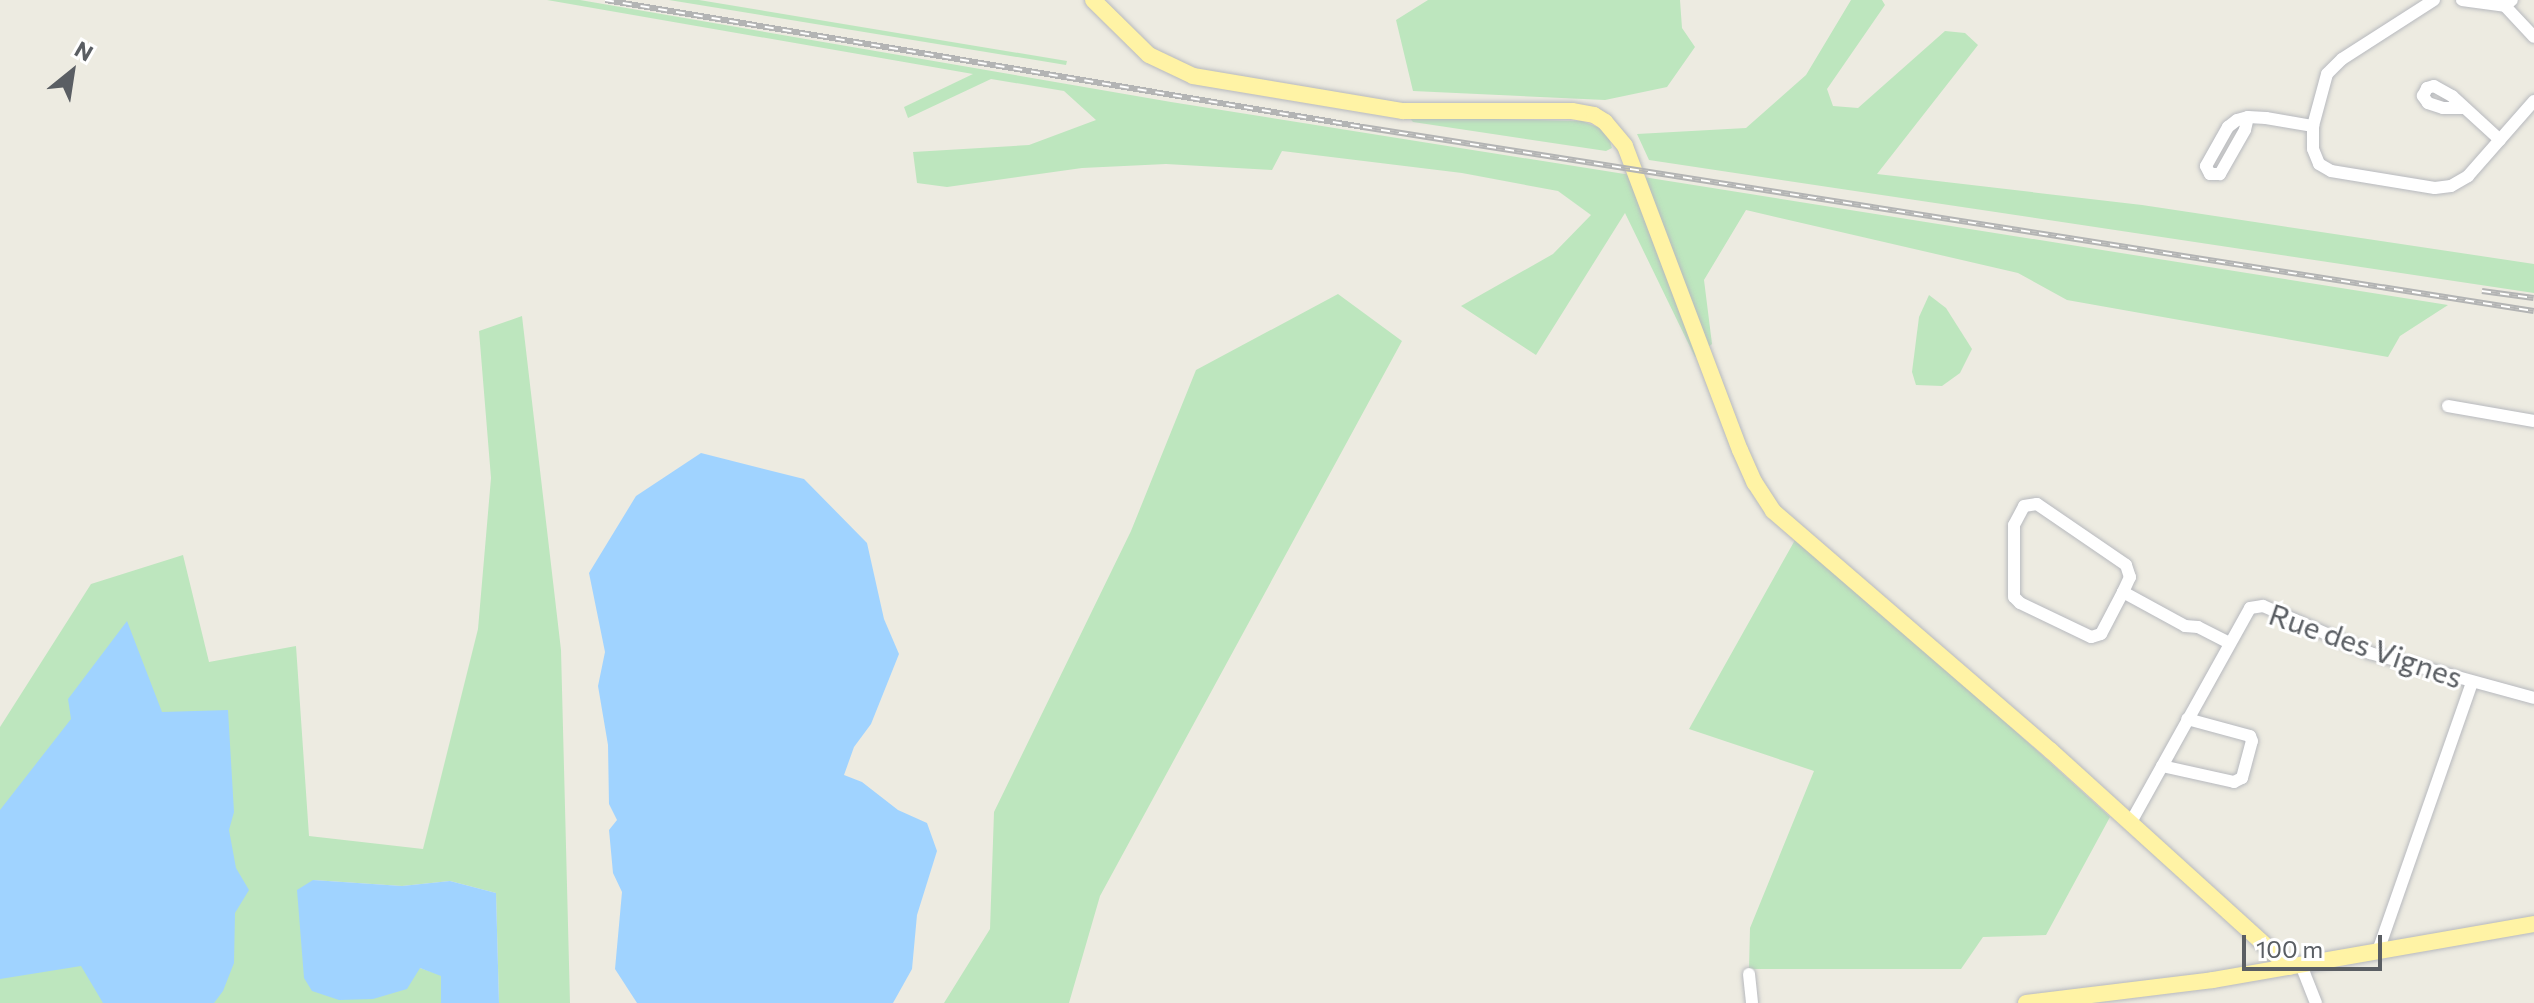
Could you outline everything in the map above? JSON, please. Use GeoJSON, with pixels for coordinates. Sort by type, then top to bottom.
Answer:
{"type":"FeatureCollection","features":[{"type":"Feature","properties":{"kind":"main road"},"geometry":{"type":"LineString","coordinates":[[1093,0],[1140,48],[1160,63],[1217,81],[1386,109],[1580,112],[1594,115],[1611,127],[1625,146],[1740,450],[1766,501],[1781,520],[1876,597],[2295,966]]}},
{"type":"Feature","properties":{"kind":"main road"},"geometry":{"type":"LineString","coordinates":[[2026,1003],[2101,999],[2534,924]]}},
{"type":"Feature","properties":{"kind":"street"},"geometry":{"type":"LineString","coordinates":[[2434,0],[2342,59],[2321,88],[2313,126],[2313,149],[2319,164],[2331,171],[2435,188],[2451,186],[2468,176],[2534,101]]}},
{"type":"Feature","properties":{"kind":"street"},"geometry":{"type":"LineString","coordinates":[[2462,0],[2509,3],[2534,37]]}},
{"type":"Feature","properties":{"kind":"street"},"geometry":{"type":"LineString","coordinates":[[2463,108],[2500,140]]}},
{"type":"Feature","properties":{"kind":"street"},"geometry":{"type":"LineString","coordinates":[[2248,117],[2245,130],[2220,174],[2210,174],[2206,166],[2228,127],[2248,117],[2313,126]]}},
{"type":"Feature","properties":{"kind":"street"},"geometry":{"type":"LineString","coordinates":[[2448,406],[2534,421]]}},
{"type":"Feature","properties":{"kind":"street"},"geometry":{"type":"LineString","coordinates":[[2037,504],[2126,565],[2130,577],[2123,592],[2101,634],[2091,637],[2020,603],[2014,597],[2014,525],[2024,506],[2037,504]]}},
{"type":"Feature","properties":{"kind":"street"},"geometry":{"type":"LineString","coordinates":[[2123,592],[2185,626],[2198,627],[2229,643]]}},
{"type":"Feature","properties":{"kind":"street","name":"Rue des Vignes"},"geometry":{"type":"LineString","coordinates":[[2131,822],[2250,608],[2263,606],[2370,653],[2534,698]]}},
{"type":"Feature","properties":{"kind":"street"},"geometry":{"type":"LineString","coordinates":[[2378,951],[2472,683]]}},
{"type":"Feature","properties":{"kind":"street"},"geometry":{"type":"LineString","coordinates":[[2162,766],[2234,782],[2242,778],[2252,741],[2250,736],[2187,719]]}},
{"type":"Feature","properties":{"kind":"street"},"geometry":{"type":"LineString","coordinates":[[2295,966],[2316,1003]]}},
{"type":"Feature","properties":{"kind":"street"},"geometry":{"type":"LineString","coordinates":[[1749,974],[1752,1003]]}},
{"type":"Feature","properties":{"kind":"green space"},"geometry":{"type":"Polygon","coordinates":[[[547,0],[580,0],[1171,102],[2448,305],[2400,336],[2388,357],[2067,300],[2018,273],[1746,210],[1704,280],[1712,344],[1695,357],[1625,213],[1536,355],[1461,306],[1553,254],[1591,215],[1558,191],[1462,173],[1282,151],[1272,170],[1166,164],[1082,168],[947,187],[917,183],[913,152],[1029,145],[1096,120],[1064,91],[991,79],[908,118],[904,107],[973,74],[547,0]]]}},
{"type":"Feature","properties":{"kind":"green space"},"geometry":{"type":"Polygon","coordinates":[[[669,0],[699,0],[1067,61],[1066,65],[669,0]]]}},
{"type":"Feature","properties":{"kind":"green space"},"geometry":{"type":"Polygon","coordinates":[[[1428,0],[1680,0],[1682,28],[1695,47],[1667,87],[1605,100],[1413,91],[1396,20],[1428,0]]]}},
{"type":"Feature","properties":{"kind":"green space"},"geometry":{"type":"Polygon","coordinates":[[[1851,0],[1882,0],[1885,5],[1827,89],[1833,106],[1858,108],[1945,31],[1965,33],[1978,45],[1877,174],[2142,205],[2534,264],[2534,293],[1649,160],[1637,134],[1746,128],[1806,75],[1851,0]]]}},
{"type":"Feature","properties":{"kind":"green space"},"geometry":{"type":"Polygon","coordinates":[[[1409,117],[1582,121],[1600,128],[1609,138],[1612,148],[1606,151],[1413,122],[1409,117]]]}},
{"type":"Feature","properties":{"kind":"green space"},"geometry":{"type":"Polygon","coordinates":[[[1338,294],[1402,341],[1100,896],[1069,1003],[944,1003],[990,929],[994,812],[1131,531],[1196,370],[1338,294]]]}},
{"type":"Feature","properties":{"kind":"green space"},"geometry":{"type":"Polygon","coordinates":[[[1929,295],[1946,308],[1972,349],[1960,373],[1942,386],[1916,385],[1912,372],[1919,317],[1929,295]]]}},
{"type":"Feature","properties":{"kind":"green space"},"geometry":{"type":"Polygon","coordinates":[[[522,316],[561,650],[570,1003],[499,1003],[496,893],[450,881],[402,886],[313,880],[420,968],[441,975],[441,1003],[0,1003],[0,727],[91,584],[183,555],[209,662],[296,646],[309,836],[423,849],[478,629],[491,478],[479,331],[522,316]]]}},
{"type":"Feature","properties":{"kind":"green space"},"geometry":{"type":"Polygon","coordinates":[[[1795,540],[1879,607],[2110,817],[2046,935],[1983,937],[1961,969],[1749,969],[1750,928],[1814,771],[1689,729],[1795,540]]]}},
{"type":"Feature","properties":{"kind":"water"},"geometry":{"type":"Polygon","coordinates":[[[701,453],[804,479],[867,543],[884,619],[899,654],[871,724],[854,747],[844,775],[862,782],[898,810],[927,823],[937,851],[917,915],[912,969],[893,1003],[637,1003],[615,969],[622,892],[613,873],[609,830],[617,820],[609,804],[608,745],[598,686],[605,652],[589,573],[636,496],[701,453]]]}},
{"type":"Feature","properties":{"kind":"water"},"geometry":{"type":"Polygon","coordinates":[[[127,621],[162,712],[228,710],[234,812],[229,830],[236,868],[249,890],[235,913],[234,963],[223,991],[214,1003],[103,1003],[81,966],[0,979],[0,810],[71,719],[68,699],[127,621]]]}},
{"type":"Feature","properties":{"kind":"water"},"geometry":{"type":"Polygon","coordinates":[[[313,880],[402,886],[450,881],[496,893],[499,1003],[441,1003],[441,976],[420,968],[407,989],[373,999],[339,1000],[312,991],[304,978],[297,890],[313,880]]]}},
{"type":"Feature","properties":{"kind":"railway"},"geometry":{"type":"LineString","coordinates":[[605,0],[1363,127],[2534,311]]}},
{"type":"Feature","properties":{"kind":"railway"},"geometry":{"type":"LineString","coordinates":[[2482,291],[2534,298]]}}]}
